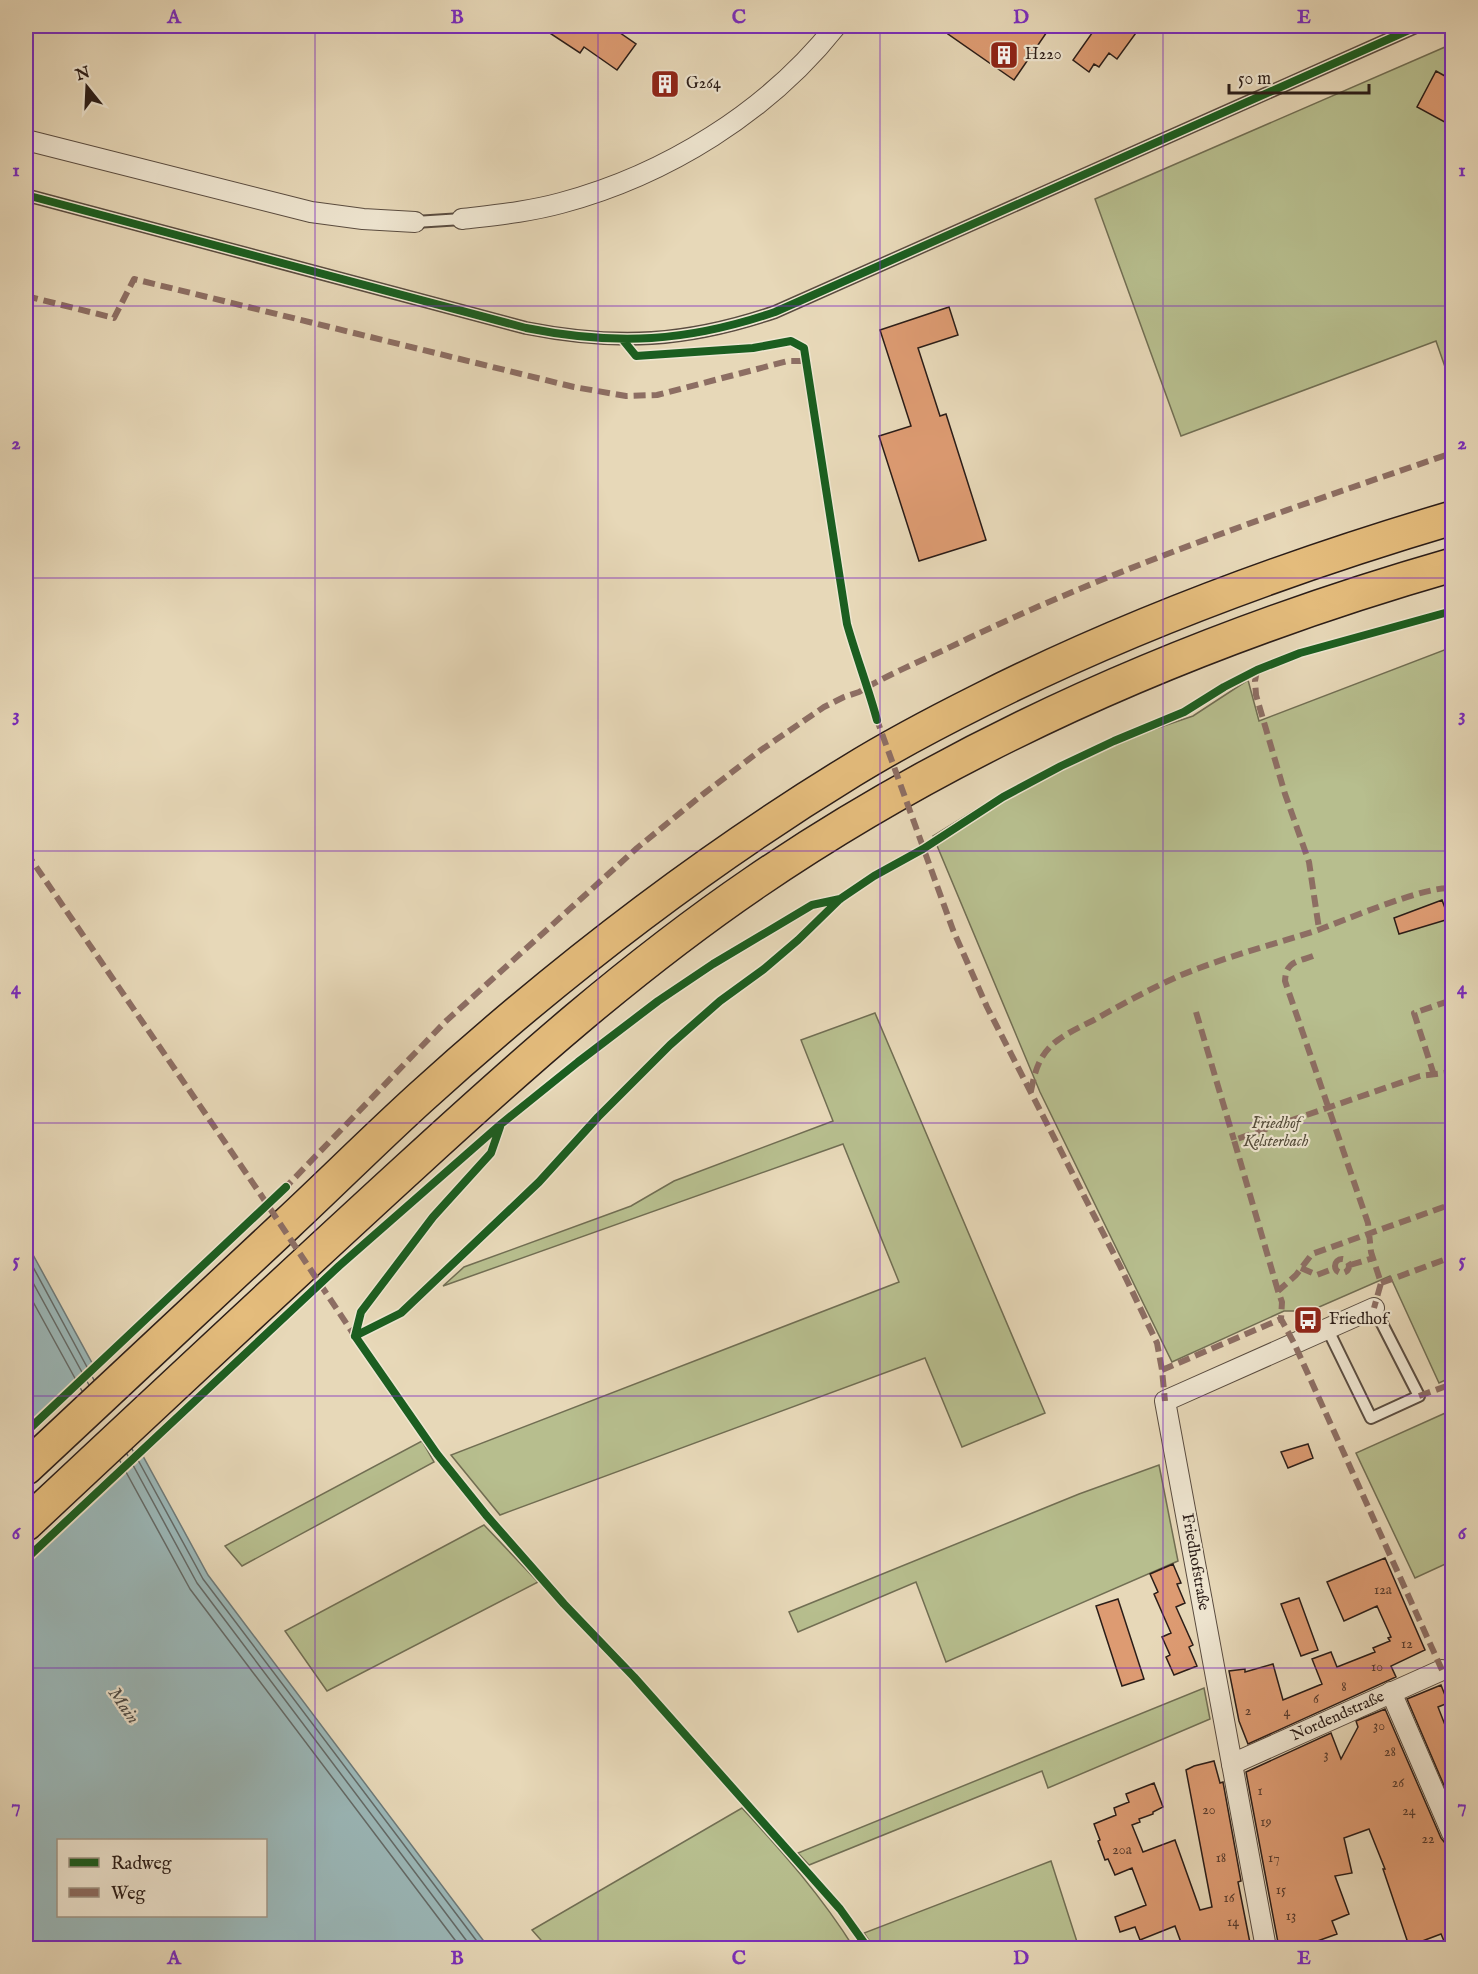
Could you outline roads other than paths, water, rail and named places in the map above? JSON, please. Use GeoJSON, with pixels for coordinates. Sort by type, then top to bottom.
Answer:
{"type":"FeatureCollection","features":[{"type":"Feature","properties":{"kind":"highway"},"geometry":{"type":"LineString","coordinates":[[26,1468],[420,1097],[509,1020],[658,901],[802,802],[854,769],[946,718],[1035,673],[1117,636],[1198,603],[1351,548],[1452,518]]}},
{"type":"Feature","properties":{"kind":"highway"},"geometry":{"type":"LineString","coordinates":[[26,1524],[324,1245],[456,1125],[589,1008],[753,884],[864,814],[967,755],[1116,684],[1259,627],[1365,591],[1452,565]]}},
{"type":"Feature","properties":{"kind":"street"},"geometry":{"type":"LineString","coordinates":[[462,219],[561,203],[628,180],[685,153],[760,102],[796,70],[836,26]]}},
{"type":"Feature","properties":{"kind":"street"},"geometry":{"type":"LineString","coordinates":[[26,140],[311,212],[363,219],[415,222]]}},
{"type":"Feature","properties":{"kind":"street","name":"Friedhofstraße"},"geometry":{"type":"LineString","coordinates":[[1266,1948],[1165,1401],[1374,1308]]}},
{"type":"Feature","properties":{"kind":"street","name":"Nordendstraße"},"geometry":{"type":"LineString","coordinates":[[1232,1764],[1442,1670]]}},
{"type":"Feature","properties":{"kind":"street"},"geometry":{"type":"LineString","coordinates":[[1391,1692],[1452,1833]]}},
{"type":"Feature","properties":{"kind":"lane"},"geometry":{"type":"LineString","coordinates":[[26,195],[526,328],[600,339],[655,339],[681,336],[744,322],[775,312],[1418,26]]}},
{"type":"Feature","properties":{"kind":"lane"},"geometry":{"type":"LineString","coordinates":[[415,222],[462,219]]}},
{"type":"Feature","properties":{"kind":"lane"},"geometry":{"type":"LineString","coordinates":[[1327,1328],[1371,1418],[1419,1396],[1374,1308]]}},
{"type":"Feature","properties":{"kind":"water","name":"Main"},"geometry":{"type":"Polygon","coordinates":[[[26,1242],[208,1575],[489,1948],[30,1948],[26,1941],[26,1242]]]}},
{"type":"Feature","properties":{"kind":"place","name":"H220"},"geometry":{"type":"Point","coordinates":[1004,55]}},
{"type":"Feature","properties":{"kind":"place","name":"G264"},"geometry":{"type":"Point","coordinates":[665,84]}},
{"type":"Feature","properties":{"kind":"place","name":"Friedhof"},"geometry":{"type":"Point","coordinates":[1308,1320]}},
{"type":"Feature","properties":{"kind":"park label","name":"Friedhof Kelsterbach"},"geometry":{"type":"Point","coordinates":[1276,1133]}}]}
